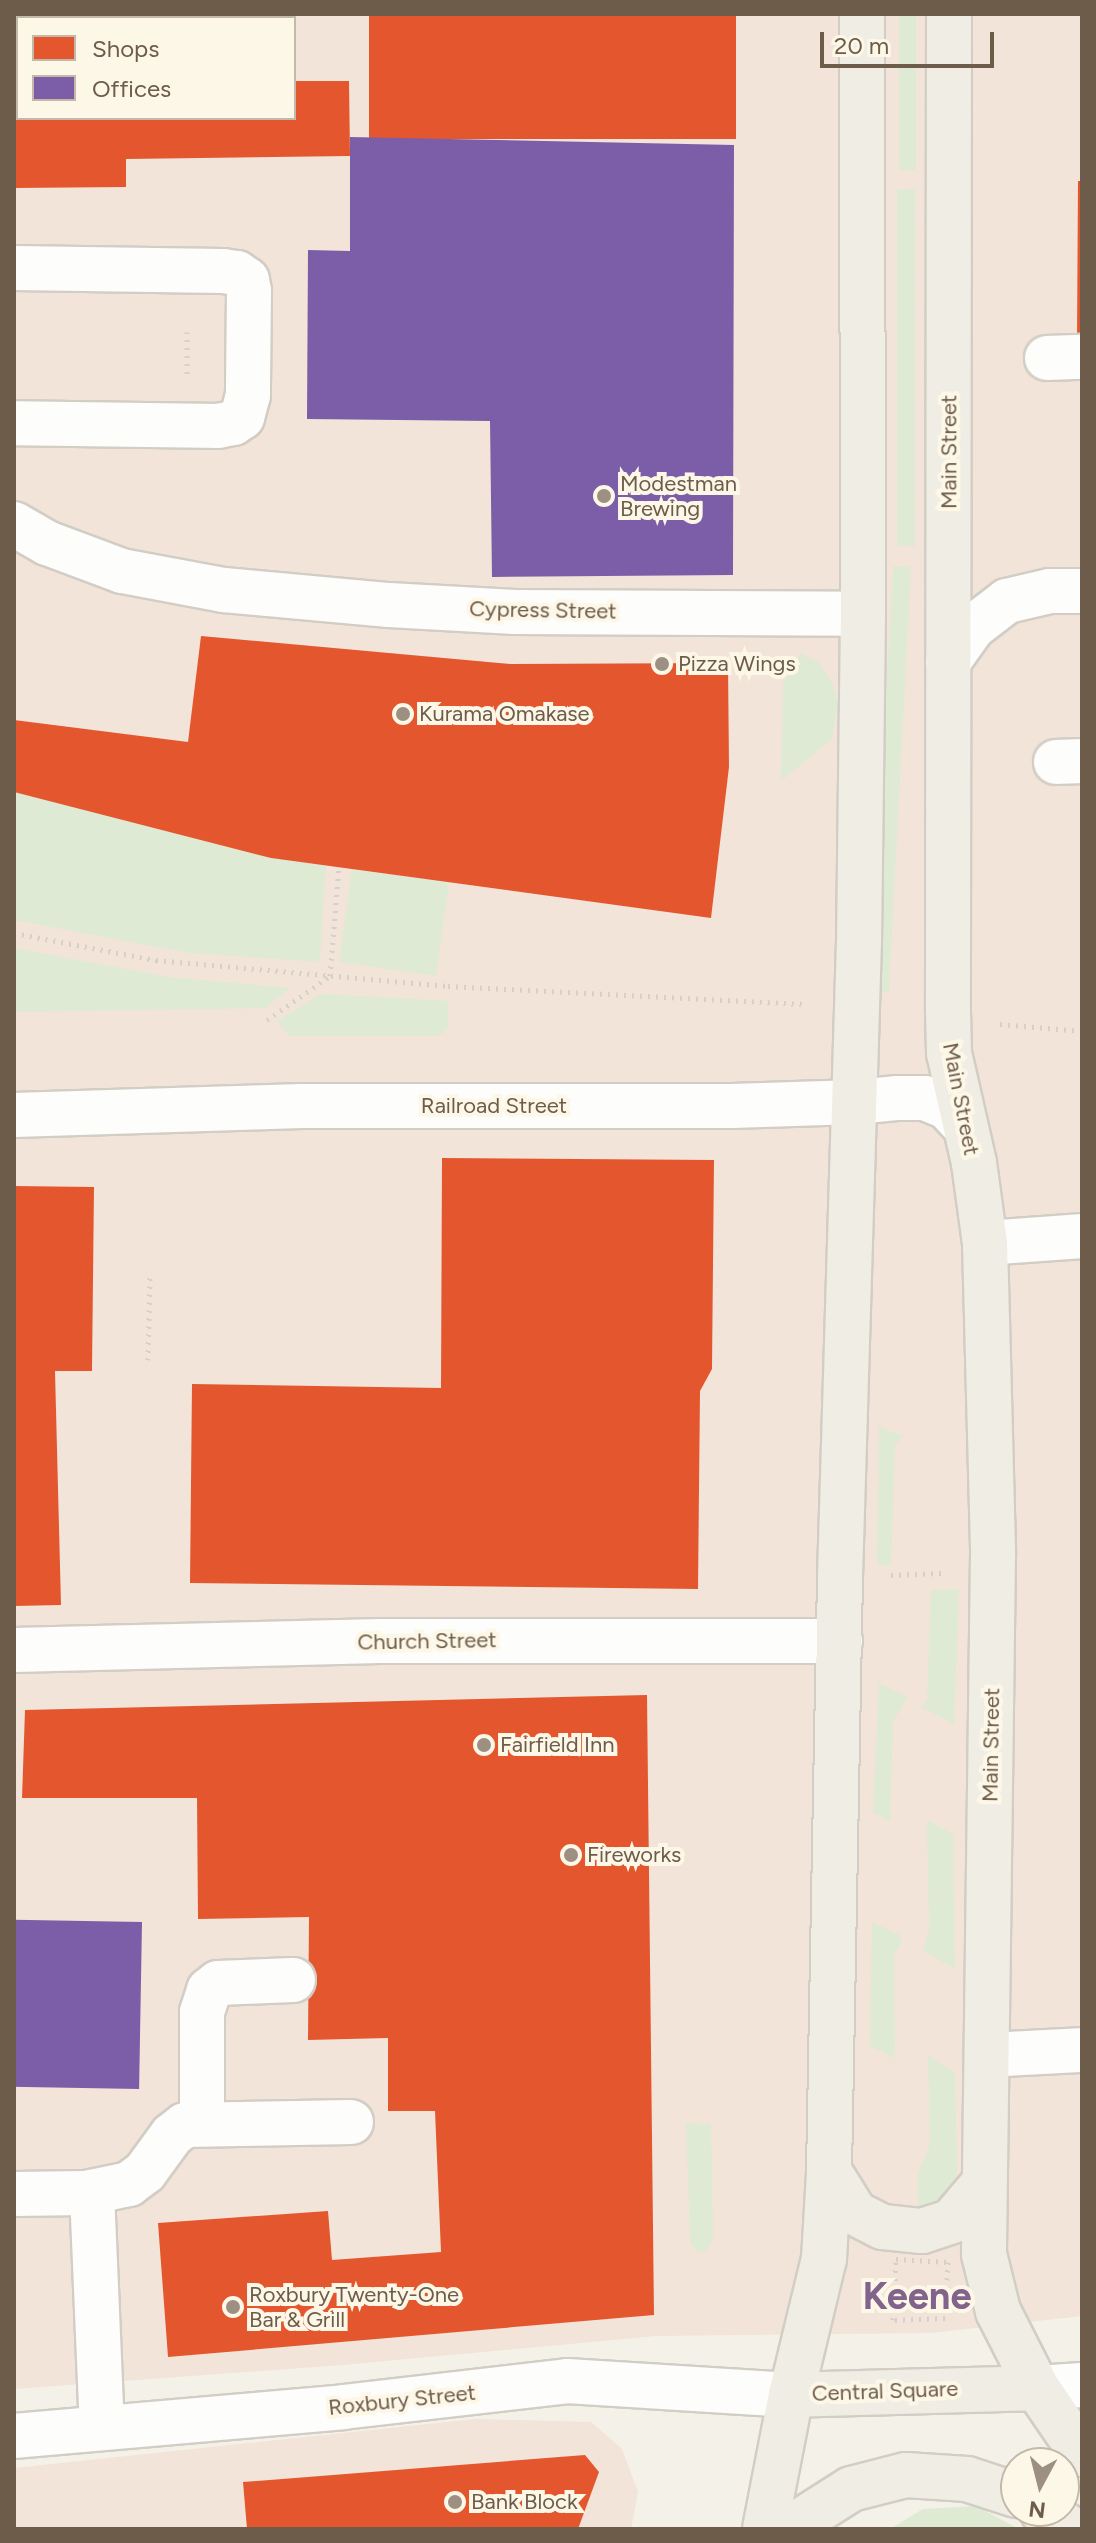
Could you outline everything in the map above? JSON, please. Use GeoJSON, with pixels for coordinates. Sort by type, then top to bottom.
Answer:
{"type":"FeatureCollection","features":[{"type":"Feature","properties":{"kind":"main road"},"geometry":{"type":"LineString","coordinates":[[791,2395],[824,2259],[829,2171],[856,1102],[863,614],[862,14]]}},
{"type":"Feature","properties":{"kind":"main road","name":"Main Street"},"geometry":{"type":"LineString","coordinates":[[949,14],[948,1039],[985,1243],[993,1554],[984,2254],[998,2311],[1037,2388]]}},
{"type":"Feature","properties":{"kind":"main road"},"geometry":{"type":"LineString","coordinates":[[829,2171],[855,2213],[883,2227],[922,2231],[952,2221],[984,2183]]}},
{"type":"Feature","properties":{"kind":"main road"},"geometry":{"type":"LineString","coordinates":[[1037,2388],[1082,2454]]}},
{"type":"Feature","properties":{"kind":"main road","name":"Central Square"},"geometry":{"type":"LineString","coordinates":[[765,2529],[791,2395],[1037,2388]]}},
{"type":"Feature","properties":{"kind":"main road"},"geometry":{"type":"LineString","coordinates":[[788,2529],[851,2489],[906,2475],[967,2479],[1000,2490]]}},
{"type":"Feature","properties":{"kind":"street"},"geometry":{"type":"LineString","coordinates":[[14,268],[237,273],[247,280],[249,305],[247,406],[242,417],[233,423],[218,426],[14,423]]}},
{"type":"Feature","properties":{"kind":"street","name":"Cypress Street"},"geometry":{"type":"LineString","coordinates":[[14,524],[47,543],[122,571],[224,590],[389,605],[515,612],[863,614]]}},
{"type":"Feature","properties":{"kind":"street"},"geometry":{"type":"LineString","coordinates":[[948,662],[973,627],[1007,601],[1050,591],[1082,591]]}},
{"type":"Feature","properties":{"kind":"street","name":"Railroad Street"},"geometry":{"type":"LineString","coordinates":[[14,1115],[302,1106],[856,1102],[925,1098],[947,1107],[964,1125]]}},
{"type":"Feature","properties":{"kind":"street"},"geometry":{"type":"LineString","coordinates":[[985,1243],[1082,1236]]}},
{"type":"Feature","properties":{"kind":"street","name":"Church Street"},"geometry":{"type":"LineString","coordinates":[[14,1650],[380,1641],[840,1641]]}},
{"type":"Feature","properties":{"kind":"street"},"geometry":{"type":"LineString","coordinates":[[202,2122],[202,2012],[209,1990],[218,1983],[293,1980]]}},
{"type":"Feature","properties":{"kind":"street"},"geometry":{"type":"LineString","coordinates":[[987,2055],[1082,2050]]}},
{"type":"Feature","properties":{"kind":"street"},"geometry":{"type":"LineString","coordinates":[[14,2194],[92,2192],[129,2184],[145,2172],[172,2135],[185,2125],[202,2122],[351,2122]]}},
{"type":"Feature","properties":{"kind":"street"},"geometry":{"type":"LineString","coordinates":[[92,2192],[102,2428]]}},
{"type":"Feature","properties":{"kind":"street","name":"Roxbury Street"},"geometry":{"type":"LineString","coordinates":[[14,2436],[343,2407],[567,2381],[791,2395]]}},
{"type":"Feature","properties":{"kind":"street"},"geometry":{"type":"LineString","coordinates":[[1037,2388],[1082,2385]]}},
{"type":"Feature","properties":{"kind":"path"},"geometry":{"type":"LineString","coordinates":[[187,332],[187,389]]}},
{"type":"Feature","properties":{"kind":"path"},"geometry":{"type":"LineString","coordinates":[[330,976],[339,867]]}},
{"type":"Feature","properties":{"kind":"path"},"geometry":{"type":"LineString","coordinates":[[14,933],[156,960],[330,976],[448,986],[811,1004]]}},
{"type":"Feature","properties":{"kind":"path"},"geometry":{"type":"LineString","coordinates":[[267,1020],[330,976]]}},
{"type":"Feature","properties":{"kind":"path"},"geometry":{"type":"LineString","coordinates":[[1017,1028],[1082,1031]]}},
{"type":"Feature","properties":{"kind":"path"},"geometry":{"type":"LineString","coordinates":[[148,1360],[150,1277]]}},
{"type":"Feature","properties":{"kind":"path"},"geometry":{"type":"LineString","coordinates":[[882,1576],[947,1573]]}},
{"type":"Feature","properties":{"kind":"path"},"geometry":{"type":"LineString","coordinates":[[893,2320],[945,2318]]}},
{"type":"Feature","properties":{"kind":"shaded area"},"geometry":{"type":"Polygon","coordinates":[[[14,14],[1082,14],[1082,2316],[931,2333],[656,2336],[342,2365],[14,2389],[14,14]]]}},
{"type":"Feature","properties":{"kind":"shaded area"},"geometry":{"type":"Polygon","coordinates":[[[475,2419],[591,2422],[622,2449],[638,2492],[631,2529],[14,2529],[14,2468],[475,2419]]]}},
{"type":"Feature","properties":{"kind":"green space"},"geometry":{"type":"Polygon","coordinates":[[[899,14],[916,14],[916,170],[899,170],[899,14]]]}},
{"type":"Feature","properties":{"kind":"green space"},"geometry":{"type":"Polygon","coordinates":[[[897,189],[915,189],[915,546],[897,546],[897,189]]]}},
{"type":"Feature","properties":{"kind":"green space"},"geometry":{"type":"Polygon","coordinates":[[[893,566],[911,567],[889,992],[871,991],[893,566]]]}},
{"type":"Feature","properties":{"kind":"green space"},"geometry":{"type":"Polygon","coordinates":[[[800,653],[818,662],[832,681],[838,702],[832,739],[781,781],[783,684],[800,653]]]}},
{"type":"Feature","properties":{"kind":"green space"},"geometry":{"type":"Polygon","coordinates":[[[14,792],[271,858],[326,866],[320,962],[189,953],[14,920],[14,792]]]}},
{"type":"Feature","properties":{"kind":"green space"},"geometry":{"type":"Polygon","coordinates":[[[352,869],[449,883],[436,976],[339,962],[352,869]]]}},
{"type":"Feature","properties":{"kind":"green space"},"geometry":{"type":"Polygon","coordinates":[[[14,948],[169,977],[290,988],[265,1008],[14,1012],[14,948]]]}},
{"type":"Feature","properties":{"kind":"green space"},"geometry":{"type":"Polygon","coordinates":[[[321,994],[448,1001],[448,1029],[438,1036],[289,1036],[277,1021],[321,994]]]}},
{"type":"Feature","properties":{"kind":"green space"},"geometry":{"type":"Polygon","coordinates":[[[879,1427],[903,1436],[895,1445],[891,1565],[877,1565],[879,1427]]]}},
{"type":"Feature","properties":{"kind":"green space"},"geometry":{"type":"Polygon","coordinates":[[[959,1589],[954,1724],[921,1707],[927,1700],[931,1590],[959,1589]]]}},
{"type":"Feature","properties":{"kind":"green space"},"geometry":{"type":"Polygon","coordinates":[[[879,1683],[908,1697],[893,1721],[890,1822],[873,1812],[879,1683]]]}},
{"type":"Feature","properties":{"kind":"green space"},"geometry":{"type":"Polygon","coordinates":[[[927,1820],[953,1834],[955,1969],[923,1951],[929,1930],[927,1820]]]}},
{"type":"Feature","properties":{"kind":"green space"},"geometry":{"type":"Polygon","coordinates":[[[872,1922],[900,1935],[901,1944],[894,1955],[895,2058],[870,2046],[872,1922]]]}},
{"type":"Feature","properties":{"kind":"green space"},"geometry":{"type":"Polygon","coordinates":[[[928,2055],[955,2073],[957,2172],[951,2191],[939,2206],[928,2210],[918,2209],[918,2175],[930,2144],[928,2055]]]}},
{"type":"Feature","properties":{"kind":"green space"},"geometry":{"type":"Polygon","coordinates":[[[686,2123],[711,2124],[713,2236],[707,2251],[700,2252],[691,2245],[690,2236],[686,2123]]]}},
{"type":"Feature","properties":{"kind":"green space"},"geometry":{"type":"Polygon","coordinates":[[[976,2506],[1000,2519],[1000,2527],[1019,2529],[890,2529],[923,2509],[976,2506]]]}},
{"type":"Feature","properties":{"kind":"building: Shops"},"geometry":{"type":"Polygon","coordinates":[[[369,14],[736,14],[736,139],[369,139],[369,14]]]}},
{"type":"Feature","properties":{"kind":"building: Shops"},"geometry":{"type":"Polygon","coordinates":[[[14,20],[16,120],[296,120],[296,81],[349,81],[350,156],[126,159],[126,187],[14,188],[14,20]]]}},
{"type":"Feature","properties":{"kind":"building: Shops"},"geometry":{"type":"Polygon","coordinates":[[[1078,181],[1082,181],[1082,342],[1077,342],[1078,181]]]}},
{"type":"Feature","properties":{"kind":"building: Shops"},"geometry":{"type":"Polygon","coordinates":[[[201,636],[511,664],[728,663],[729,767],[711,918],[271,858],[14,792],[14,720],[188,742],[201,636]]]}},
{"type":"Feature","properties":{"kind":"building: Shops"},"geometry":{"type":"Polygon","coordinates":[[[442,1158],[714,1160],[712,1369],[700,1391],[698,1589],[190,1583],[192,1384],[441,1388],[442,1158]]]}},
{"type":"Feature","properties":{"kind":"building: Shops"},"geometry":{"type":"Polygon","coordinates":[[[14,1186],[94,1187],[92,1371],[55,1371],[61,1605],[14,1606],[14,1186]]]}},
{"type":"Feature","properties":{"kind":"building: Shops"},"geometry":{"type":"Polygon","coordinates":[[[647,1695],[654,2315],[168,2357],[158,2223],[328,2211],[332,2260],[441,2252],[435,2111],[388,2111],[388,2038],[308,2040],[309,1917],[198,1919],[197,1798],[22,1798],[25,1710],[647,1695]]]}},
{"type":"Feature","properties":{"kind":"building: Shops","name":"Bank Block"},"geometry":{"type":"Polygon","coordinates":[[[585,2455],[599,2472],[578,2529],[247,2529],[243,2482],[585,2455]]]}},
{"type":"Feature","properties":{"kind":"building: Offices"},"geometry":{"type":"Polygon","coordinates":[[[350,137],[734,145],[733,575],[492,577],[490,421],[307,419],[308,250],[350,251],[350,137]]]}},
{"type":"Feature","properties":{"kind":"building: Offices"},"geometry":{"type":"Polygon","coordinates":[[[14,1920],[142,1922],[139,2089],[14,2087],[14,1920]]]}},
{"type":"Feature","properties":{"kind":"place","name":"Modestman Brewing"},"geometry":{"type":"Point","coordinates":[604,496]}},
{"type":"Feature","properties":{"kind":"place","name":"Pizza Wings"},"geometry":{"type":"Point","coordinates":[662,664]}},
{"type":"Feature","properties":{"kind":"place","name":"Kurama Omakase"},"geometry":{"type":"Point","coordinates":[403,714]}},
{"type":"Feature","properties":{"kind":"place","name":"Fairfield Inn"},"geometry":{"type":"Point","coordinates":[484,1745]}},
{"type":"Feature","properties":{"kind":"place","name":"Fireworks"},"geometry":{"type":"Point","coordinates":[571,1855]}},
{"type":"Feature","properties":{"kind":"place","name":"Roxbury Twenty-One Bar & Grill"},"geometry":{"type":"Point","coordinates":[233,2307]}},
{"type":"Feature","properties":{"kind":"place","name":"Bank Block"},"geometry":{"type":"Point","coordinates":[455,2502]}},
{"type":"Feature","properties":{"kind":"district","name":"Keene"},"geometry":{"type":"Point","coordinates":[917,2297]}}]}
